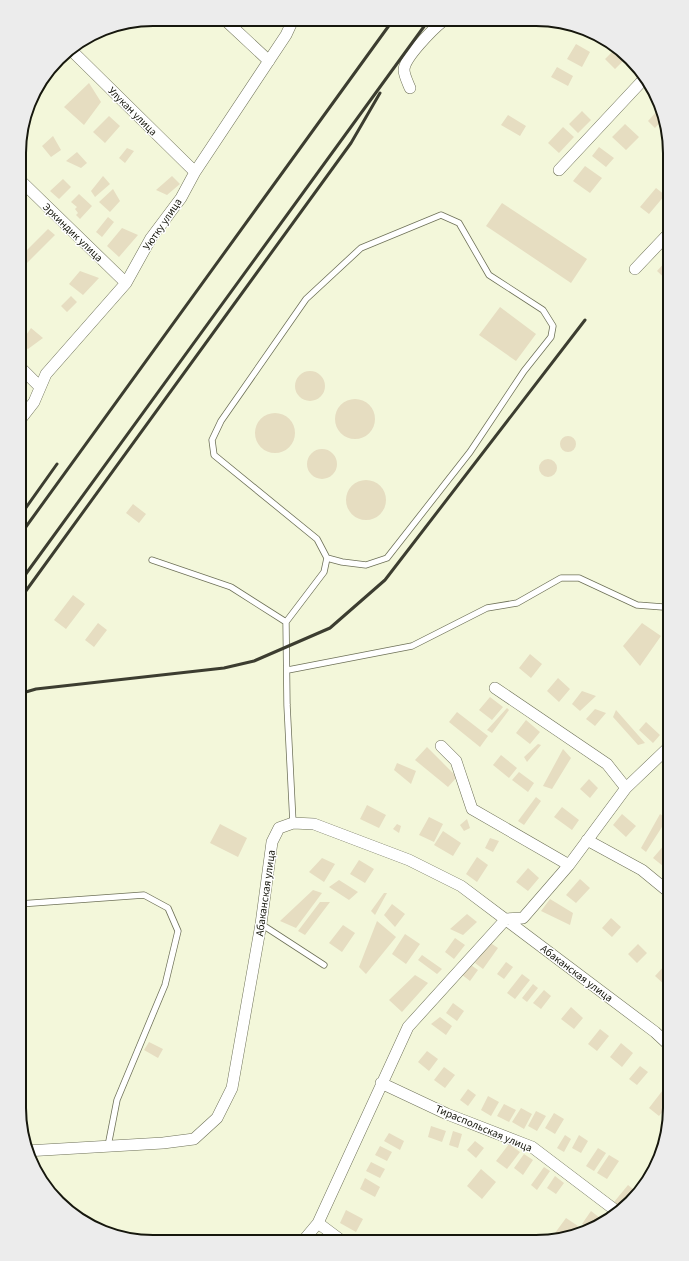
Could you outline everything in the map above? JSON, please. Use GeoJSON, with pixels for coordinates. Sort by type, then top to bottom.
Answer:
{"type":"FeatureCollection","features":[{"type":"Feature","properties":{"kind":"street"},"geometry":{"type":"LineString","coordinates":[[232,26],[269,61]]}},
{"type":"Feature","properties":{"kind":"street","name":"Уютку улица"},"geometry":{"type":"LineString","coordinates":[[26,412],[34,402],[46,374],[126,283],[150,238],[180,198],[195,172],[286,35],[290,26]]}},
{"type":"Feature","properties":{"kind":"street"},"geometry":{"type":"LineString","coordinates":[[410,88],[404,70],[407,61],[437,26]]}},
{"type":"Feature","properties":{"kind":"street","name":"Улукан улица"},"geometry":{"type":"LineString","coordinates":[[74,53],[195,172]]}},
{"type":"Feature","properties":{"kind":"street"},"geometry":{"type":"LineString","coordinates":[[559,170],[641,82]]}},
{"type":"Feature","properties":{"kind":"street","name":"Эркиндик улица"},"geometry":{"type":"LineString","coordinates":[[26,186],[126,283]]}},
{"type":"Feature","properties":{"kind":"street"},"geometry":{"type":"LineString","coordinates":[[635,269],[663,239]]}},
{"type":"Feature","properties":{"kind":"street"},"geometry":{"type":"LineString","coordinates":[[26,373],[40,387]]}},
{"type":"Feature","properties":{"kind":"street"},"geometry":{"type":"LineString","coordinates":[[495,688],[607,764],[626,788]]}},
{"type":"Feature","properties":{"kind":"street"},"geometry":{"type":"LineString","coordinates":[[441,746],[456,761],[472,809],[569,865]]}},
{"type":"Feature","properties":{"kind":"street"},"geometry":{"type":"LineString","coordinates":[[308,1235],[318,1223],[408,1026],[506,918],[523,918],[569,865],[626,788],[663,753]]}},
{"type":"Feature","properties":{"kind":"street","name":"Абаканская улица"},"geometry":{"type":"LineString","coordinates":[[34,1151],[163,1143],[194,1139],[217,1118],[232,1088],[261,924],[272,842],[279,828],[293,823],[314,824],[409,860],[461,886],[506,918],[663,1039]]}},
{"type":"Feature","properties":{"kind":"street"},"geometry":{"type":"LineString","coordinates":[[587,840],[642,870],[663,887]]}},
{"type":"Feature","properties":{"kind":"street","name":"Тираспольская улица"},"geometry":{"type":"LineString","coordinates":[[381,1083],[447,1114],[532,1147],[613,1209]]}},
{"type":"Feature","properties":{"kind":"street"},"geometry":{"type":"LineString","coordinates":[[318,1223],[334,1235]]}},
{"type":"Feature","properties":{"kind":"lane"},"geometry":{"type":"LineString","coordinates":[[293,823],[287,705],[288,670],[286,622],[324,572],[326,558],[317,539],[214,455],[212,440],[221,421],[306,299],[361,248],[441,215],[460,223],[489,274],[543,310],[553,326],[551,337],[524,370],[470,452],[387,558],[366,565],[326,558]]}},
{"type":"Feature","properties":{"kind":"lane"},"geometry":{"type":"LineString","coordinates":[[152,560],[231,587],[286,622]]}},
{"type":"Feature","properties":{"kind":"lane"},"geometry":{"type":"LineString","coordinates":[[288,670],[412,646],[487,608],[516,603],[561,578],[579,578],[637,605],[663,607]]}},
{"type":"Feature","properties":{"kind":"lane"},"geometry":{"type":"LineString","coordinates":[[26,903],[144,895],[168,908],[178,931],[165,985],[117,1100],[108,1146]]}},
{"type":"Feature","properties":{"kind":"lane"},"geometry":{"type":"LineString","coordinates":[[261,924],[324,965]]}},
{"type":"Feature","properties":{"kind":"building"},"geometry":{"type":"Polygon","coordinates":[[[576,44],[590,52],[582,67],[567,59],[576,44]]]}},
{"type":"Feature","properties":{"kind":"building"},"geometry":{"type":"Polygon","coordinates":[[[612,52],[623,61],[615,69],[605,59],[612,52]]]}},
{"type":"Feature","properties":{"kind":"building"},"geometry":{"type":"Polygon","coordinates":[[[557,67],[573,76],[568,86],[551,77],[557,67]]]}},
{"type":"Feature","properties":{"kind":"building"},"geometry":{"type":"Polygon","coordinates":[[[89,83],[101,102],[84,125],[64,107],[89,83]]]}},
{"type":"Feature","properties":{"kind":"building"},"geometry":{"type":"Polygon","coordinates":[[[582,111],[591,120],[578,133],[569,124],[582,111]]]}},
{"type":"Feature","properties":{"kind":"building"},"geometry":{"type":"Polygon","coordinates":[[[656,112],[659,123],[655,128],[648,121],[656,112]]]}},
{"type":"Feature","properties":{"kind":"building"},"geometry":{"type":"Polygon","coordinates":[[[508,115],[526,126],[520,136],[501,125],[508,115]]]}},
{"type":"Feature","properties":{"kind":"building"},"geometry":{"type":"Polygon","coordinates":[[[109,116],[120,126],[105,143],[93,132],[109,116]]]}},
{"type":"Feature","properties":{"kind":"building"},"geometry":{"type":"Polygon","coordinates":[[[625,124],[639,137],[626,150],[612,137],[625,124]]]}},
{"type":"Feature","properties":{"kind":"building"},"geometry":{"type":"Polygon","coordinates":[[[563,127],[574,137],[559,153],[548,143],[563,127]]]}},
{"type":"Feature","properties":{"kind":"building"},"geometry":{"type":"Polygon","coordinates":[[[53,136],[61,150],[51,157],[42,146],[53,136]]]}},
{"type":"Feature","properties":{"kind":"building"},"geometry":{"type":"Polygon","coordinates":[[[599,147],[614,158],[606,167],[592,156],[599,147]]]}},
{"type":"Feature","properties":{"kind":"building"},"geometry":{"type":"Polygon","coordinates":[[[127,148],[134,151],[125,163],[119,158],[127,148]]]}},
{"type":"Feature","properties":{"kind":"building"},"geometry":{"type":"Polygon","coordinates":[[[77,152],[87,163],[81,168],[66,161],[77,152]]]}},
{"type":"Feature","properties":{"kind":"building"},"geometry":{"type":"Polygon","coordinates":[[[585,166],[602,178],[590,193],[573,181],[585,166]]]}},
{"type":"Feature","properties":{"kind":"building"},"geometry":{"type":"Polygon","coordinates":[[[103,176],[110,184],[95,197],[91,191],[103,176]]]}},
{"type":"Feature","properties":{"kind":"building"},"geometry":{"type":"Polygon","coordinates":[[[172,176],[180,184],[167,195],[156,190],[172,176]]]}},
{"type":"Feature","properties":{"kind":"building"},"geometry":{"type":"Polygon","coordinates":[[[63,179],[71,187],[59,199],[50,191],[63,179]]]}},
{"type":"Feature","properties":{"kind":"building"},"geometry":{"type":"Polygon","coordinates":[[[656,188],[663,193],[663,197],[649,214],[640,207],[656,188]]]}},
{"type":"Feature","properties":{"kind":"building"},"geometry":{"type":"Polygon","coordinates":[[[113,189],[120,201],[110,212],[99,202],[113,189]]]}},
{"type":"Feature","properties":{"kind":"building"},"geometry":{"type":"Polygon","coordinates":[[[79,194],[92,206],[80,219],[76,215],[78,213],[75,209],[77,207],[71,202],[79,194]]]}},
{"type":"Feature","properties":{"kind":"building"},"geometry":{"type":"Polygon","coordinates":[[[502,203],[587,259],[571,283],[486,226],[502,203]]]}},
{"type":"Feature","properties":{"kind":"building"},"geometry":{"type":"Polygon","coordinates":[[[108,217],[114,222],[102,237],[96,232],[108,217]]]}},
{"type":"Feature","properties":{"kind":"building"},"geometry":{"type":"Polygon","coordinates":[[[122,228],[138,235],[119,257],[107,246],[122,228]]]}},
{"type":"Feature","properties":{"kind":"building"},"geometry":{"type":"Polygon","coordinates":[[[48,229],[55,235],[26,264],[26,251],[48,229]]]}},
{"type":"Feature","properties":{"kind":"building"},"geometry":{"type":"Polygon","coordinates":[[[663,264],[663,277],[657,271],[663,264]]]}},
{"type":"Feature","properties":{"kind":"building"},"geometry":{"type":"Polygon","coordinates":[[[80,271],[99,278],[83,295],[69,284],[80,271]]]}},
{"type":"Feature","properties":{"kind":"building"},"geometry":{"type":"Polygon","coordinates":[[[71,296],[77,302],[67,312],[61,306],[71,296]]]}},
{"type":"Feature","properties":{"kind":"building"},"geometry":{"type":"Polygon","coordinates":[[[500,307],[536,334],[516,361],[479,335],[500,307]]]}},
{"type":"Feature","properties":{"kind":"building"},"geometry":{"type":"Polygon","coordinates":[[[31,328],[43,338],[28,349],[26,348],[26,335],[31,328]]]}},
{"type":"Feature","properties":{"kind":"building"},"geometry":{"type":"Polygon","coordinates":[[[310,371],[321,375],[325,386],[321,397],[310,401],[299,397],[295,386],[299,375],[310,371]]]}},
{"type":"Feature","properties":{"kind":"building"},"geometry":{"type":"Polygon","coordinates":[[[355,399],[363,401],[369,405],[373,411],[375,419],[373,427],[369,433],[363,437],[355,439],[347,437],[341,433],[337,427],[335,419],[337,411],[341,405],[347,401],[355,399]]]}},
{"type":"Feature","properties":{"kind":"building"},"geometry":{"type":"Polygon","coordinates":[[[275,413],[283,415],[289,419],[293,425],[295,433],[293,441],[289,447],[283,451],[275,453],[267,451],[261,447],[257,441],[255,433],[257,425],[261,419],[267,415],[275,413]]]}},
{"type":"Feature","properties":{"kind":"building"},"geometry":{"type":"Polygon","coordinates":[[[565,436],[571,436],[576,441],[574,450],[571,452],[565,452],[560,447],[560,441],[565,436]]]}},
{"type":"Feature","properties":{"kind":"building"},"geometry":{"type":"Polygon","coordinates":[[[322,449],[333,453],[337,464],[333,475],[322,479],[311,475],[307,464],[311,453],[322,449]]]}},
{"type":"Feature","properties":{"kind":"building"},"geometry":{"type":"Polygon","coordinates":[[[548,459],[554,462],[557,468],[554,474],[548,477],[542,474],[539,468],[542,462],[548,459]]]}},
{"type":"Feature","properties":{"kind":"building"},"geometry":{"type":"Polygon","coordinates":[[[366,480],[374,482],[380,486],[384,492],[386,500],[384,508],[380,514],[374,518],[366,520],[358,518],[352,514],[348,508],[346,500],[348,492],[352,486],[358,482],[366,480]]]}},
{"type":"Feature","properties":{"kind":"building"},"geometry":{"type":"Polygon","coordinates":[[[133,504],[146,514],[139,523],[126,513],[133,504]]]}},
{"type":"Feature","properties":{"kind":"building"},"geometry":{"type":"Polygon","coordinates":[[[73,595],[85,604],[66,629],[54,620],[73,595]]]}},
{"type":"Feature","properties":{"kind":"building"},"geometry":{"type":"Polygon","coordinates":[[[98,623],[107,630],[94,647],[85,640],[98,623]]]}},
{"type":"Feature","properties":{"kind":"building"},"geometry":{"type":"Polygon","coordinates":[[[642,623],[661,636],[640,666],[623,646],[642,623]]]}},
{"type":"Feature","properties":{"kind":"building"},"geometry":{"type":"Polygon","coordinates":[[[530,654],[542,664],[531,678],[519,668],[530,654]]]}},
{"type":"Feature","properties":{"kind":"building"},"geometry":{"type":"Polygon","coordinates":[[[558,678],[570,689],[559,702],[547,691],[558,678]]]}},
{"type":"Feature","properties":{"kind":"building"},"geometry":{"type":"Polygon","coordinates":[[[582,691],[596,696],[580,711],[572,704],[582,691]]]}},
{"type":"Feature","properties":{"kind":"building"},"geometry":{"type":"Polygon","coordinates":[[[490,697],[503,707],[492,720],[479,710],[490,697]]]}},
{"type":"Feature","properties":{"kind":"building"},"geometry":{"type":"Polygon","coordinates":[[[507,708],[509,710],[492,733],[487,730],[507,708]]]}},
{"type":"Feature","properties":{"kind":"building"},"geometry":{"type":"Polygon","coordinates":[[[595,709],[606,713],[595,726],[586,719],[595,709]]]}},
{"type":"Feature","properties":{"kind":"building"},"geometry":{"type":"Polygon","coordinates":[[[616,710],[645,743],[638,745],[613,717],[616,710]]]}},
{"type":"Feature","properties":{"kind":"building"},"geometry":{"type":"Polygon","coordinates":[[[457,712],[488,736],[480,747],[449,722],[457,712]]]}},
{"type":"Feature","properties":{"kind":"building"},"geometry":{"type":"Polygon","coordinates":[[[526,720],[540,732],[530,744],[516,733],[526,720]]]}},
{"type":"Feature","properties":{"kind":"building"},"geometry":{"type":"Polygon","coordinates":[[[646,722],[660,735],[653,743],[639,730],[646,722]]]}},
{"type":"Feature","properties":{"kind":"building"},"geometry":{"type":"Polygon","coordinates":[[[538,744],[541,745],[527,762],[524,757],[538,744]]]}},
{"type":"Feature","properties":{"kind":"building"},"geometry":{"type":"Polygon","coordinates":[[[427,747],[457,777],[448,787],[415,760],[427,747]]]}},
{"type":"Feature","properties":{"kind":"building"},"geometry":{"type":"Polygon","coordinates":[[[563,749],[571,758],[552,789],[543,786],[563,749]]]}},
{"type":"Feature","properties":{"kind":"building"},"geometry":{"type":"Polygon","coordinates":[[[501,755],[517,768],[509,778],[493,765],[501,755]]]}},
{"type":"Feature","properties":{"kind":"building"},"geometry":{"type":"Polygon","coordinates":[[[397,763],[416,771],[411,784],[394,770],[397,763]]]}},
{"type":"Feature","properties":{"kind":"building"},"geometry":{"type":"Polygon","coordinates":[[[519,772],[534,783],[528,792],[512,780],[519,772]]]}},
{"type":"Feature","properties":{"kind":"building"},"geometry":{"type":"Polygon","coordinates":[[[589,779],[598,788],[590,798],[580,789],[589,779]]]}},
{"type":"Feature","properties":{"kind":"building"},"geometry":{"type":"Polygon","coordinates":[[[536,797],[541,801],[524,825],[518,821],[536,797]]]}},
{"type":"Feature","properties":{"kind":"building"},"geometry":{"type":"Polygon","coordinates":[[[367,805],[386,815],[379,828],[360,819],[367,805]]]}},
{"type":"Feature","properties":{"kind":"building"},"geometry":{"type":"Polygon","coordinates":[[[562,807],[579,820],[572,830],[554,817],[562,807]]]}},
{"type":"Feature","properties":{"kind":"building"},"geometry":{"type":"Polygon","coordinates":[[[622,814],[636,826],[626,837],[613,825],[622,814]]]}},
{"type":"Feature","properties":{"kind":"building"},"geometry":{"type":"Polygon","coordinates":[[[660,814],[663,816],[663,825],[646,852],[641,848],[660,814]]]}},
{"type":"Feature","properties":{"kind":"building"},"geometry":{"type":"Polygon","coordinates":[[[429,817],[443,824],[434,842],[419,835],[429,817]]]}},
{"type":"Feature","properties":{"kind":"building"},"geometry":{"type":"Polygon","coordinates":[[[467,819],[470,828],[464,831],[460,825],[467,819]]]}},
{"type":"Feature","properties":{"kind":"building"},"geometry":{"type":"Polygon","coordinates":[[[220,824],[247,838],[238,857],[210,843],[220,824]]]}},
{"type":"Feature","properties":{"kind":"building"},"geometry":{"type":"Polygon","coordinates":[[[397,824],[401,826],[399,833],[393,829],[397,824]]]}},
{"type":"Feature","properties":{"kind":"building"},"geometry":{"type":"Polygon","coordinates":[[[443,831],[461,843],[453,856],[434,845],[443,831]]]}},
{"type":"Feature","properties":{"kind":"building"},"geometry":{"type":"Polygon","coordinates":[[[490,838],[499,841],[493,852],[485,848],[490,838]]]}},
{"type":"Feature","properties":{"kind":"building"},"geometry":{"type":"Polygon","coordinates":[[[663,846],[663,866],[653,858],[663,846]]]}},
{"type":"Feature","properties":{"kind":"building"},"geometry":{"type":"Polygon","coordinates":[[[477,857],[488,865],[477,882],[466,874],[477,857]]]}},
{"type":"Feature","properties":{"kind":"building"},"geometry":{"type":"Polygon","coordinates":[[[322,858],[335,864],[324,882],[309,872],[322,858]]]}},
{"type":"Feature","properties":{"kind":"building"},"geometry":{"type":"Polygon","coordinates":[[[359,860],[374,869],[365,883],[350,874],[359,860]]]}},
{"type":"Feature","properties":{"kind":"building"},"geometry":{"type":"Polygon","coordinates":[[[528,868],[539,878],[528,891],[516,882],[528,868]]]}},
{"type":"Feature","properties":{"kind":"building"},"geometry":{"type":"Polygon","coordinates":[[[580,879],[590,888],[576,903],[566,895],[580,879]]]}},
{"type":"Feature","properties":{"kind":"building"},"geometry":{"type":"Polygon","coordinates":[[[339,880],[358,892],[349,900],[329,887],[339,880]]]}},
{"type":"Feature","properties":{"kind":"building"},"geometry":{"type":"Polygon","coordinates":[[[313,890],[322,893],[296,928],[280,921],[313,890]]]}},
{"type":"Feature","properties":{"kind":"building"},"geometry":{"type":"Polygon","coordinates":[[[384,893],[387,893],[375,915],[371,911],[384,893]]]}},
{"type":"Feature","properties":{"kind":"building"},"geometry":{"type":"Polygon","coordinates":[[[550,899],[573,913],[570,925],[541,911],[550,899]]]}},
{"type":"Feature","properties":{"kind":"building"},"geometry":{"type":"Polygon","coordinates":[[[320,902],[330,902],[305,935],[298,931],[320,902]]]}},
{"type":"Feature","properties":{"kind":"building"},"geometry":{"type":"Polygon","coordinates":[[[392,904],[405,914],[395,927],[384,915],[392,904]]]}},
{"type":"Feature","properties":{"kind":"building"},"geometry":{"type":"Polygon","coordinates":[[[467,914],[477,922],[463,935],[450,929],[467,914]]]}},
{"type":"Feature","properties":{"kind":"building"},"geometry":{"type":"Polygon","coordinates":[[[611,918],[621,927],[612,937],[602,928],[611,918]]]}},
{"type":"Feature","properties":{"kind":"building"},"geometry":{"type":"Polygon","coordinates":[[[377,921],[396,937],[366,974],[359,967],[377,921]]]}},
{"type":"Feature","properties":{"kind":"building"},"geometry":{"type":"Polygon","coordinates":[[[343,925],[355,933],[342,952],[329,943],[343,925]]]}},
{"type":"Feature","properties":{"kind":"building"},"geometry":{"type":"Polygon","coordinates":[[[405,934],[420,944],[406,964],[392,954],[405,934]]]}},
{"type":"Feature","properties":{"kind":"building"},"geometry":{"type":"Polygon","coordinates":[[[455,938],[465,945],[454,959],[445,952],[455,938]]]}},
{"type":"Feature","properties":{"kind":"building"},"geometry":{"type":"Polygon","coordinates":[[[489,942],[498,948],[483,969],[475,963],[489,942]]]}},
{"type":"Feature","properties":{"kind":"building"},"geometry":{"type":"Polygon","coordinates":[[[638,944],[647,953],[637,963],[628,954],[638,944]]]}},
{"type":"Feature","properties":{"kind":"building"},"geometry":{"type":"Polygon","coordinates":[[[422,955],[442,969],[437,974],[418,960],[422,955]]]}},
{"type":"Feature","properties":{"kind":"building"},"geometry":{"type":"Polygon","coordinates":[[[506,962],[513,967],[504,979],[497,974],[506,962]]]}},
{"type":"Feature","properties":{"kind":"building"},"geometry":{"type":"Polygon","coordinates":[[[468,963],[478,970],[470,981],[461,974],[468,963]]]}},
{"type":"Feature","properties":{"kind":"building"},"geometry":{"type":"Polygon","coordinates":[[[663,967],[663,983],[655,976],[663,967]]]}},
{"type":"Feature","properties":{"kind":"building"},"geometry":{"type":"Polygon","coordinates":[[[522,974],[530,980],[515,999],[507,993],[522,974]]]}},
{"type":"Feature","properties":{"kind":"building"},"geometry":{"type":"Polygon","coordinates":[[[415,975],[428,983],[402,1012],[389,1000],[415,975]]]}},
{"type":"Feature","properties":{"kind":"building"},"geometry":{"type":"Polygon","coordinates":[[[533,984],[538,988],[527,1002],[522,998],[533,984]]]}},
{"type":"Feature","properties":{"kind":"building"},"geometry":{"type":"Polygon","coordinates":[[[544,990],[551,996],[541,1009],[533,1003],[544,990]]]}},
{"type":"Feature","properties":{"kind":"building"},"geometry":{"type":"Polygon","coordinates":[[[453,1003],[464,1011],[457,1021],[446,1013],[453,1003]]]}},
{"type":"Feature","properties":{"kind":"building"},"geometry":{"type":"Polygon","coordinates":[[[571,1007],[583,1018],[574,1029],[561,1019],[571,1007]]]}},
{"type":"Feature","properties":{"kind":"building"},"geometry":{"type":"Polygon","coordinates":[[[440,1017],[452,1026],[446,1035],[431,1024],[440,1017]]]}},
{"type":"Feature","properties":{"kind":"building"},"geometry":{"type":"Polygon","coordinates":[[[600,1029],[609,1036],[597,1051],[588,1044],[600,1029]]]}},
{"type":"Feature","properties":{"kind":"building"},"geometry":{"type":"Polygon","coordinates":[[[149,1042],[163,1049],[158,1058],[144,1050],[149,1042]]]}},
{"type":"Feature","properties":{"kind":"building"},"geometry":{"type":"Polygon","coordinates":[[[621,1043],[633,1053],[622,1067],[610,1057],[621,1043]]]}},
{"type":"Feature","properties":{"kind":"building"},"geometry":{"type":"Polygon","coordinates":[[[427,1051],[438,1059],[429,1071],[418,1062],[427,1051]]]}},
{"type":"Feature","properties":{"kind":"building"},"geometry":{"type":"Polygon","coordinates":[[[640,1066],[648,1072],[637,1085],[629,1079],[640,1066]]]}},
{"type":"Feature","properties":{"kind":"building"},"geometry":{"type":"Polygon","coordinates":[[[444,1067],[455,1075],[445,1088],[434,1080],[444,1067]]]}},
{"type":"Feature","properties":{"kind":"building"},"geometry":{"type":"Polygon","coordinates":[[[468,1089],[476,1095],[468,1106],[460,1100],[468,1089]]]}},
{"type":"Feature","properties":{"kind":"building"},"geometry":{"type":"Polygon","coordinates":[[[663,1090],[663,1111],[659,1116],[649,1108],[663,1090]]]}},
{"type":"Feature","properties":{"kind":"building"},"geometry":{"type":"Polygon","coordinates":[[[488,1096],[499,1102],[491,1116],[481,1110],[488,1096]]]}},
{"type":"Feature","properties":{"kind":"building"},"geometry":{"type":"Polygon","coordinates":[[[504,1104],[516,1110],[509,1122],[497,1116],[504,1104]]]}},
{"type":"Feature","properties":{"kind":"building"},"geometry":{"type":"Polygon","coordinates":[[[521,1108],[532,1114],[524,1129],[512,1122],[521,1108]]]}},
{"type":"Feature","properties":{"kind":"building"},"geometry":{"type":"Polygon","coordinates":[[[536,1111],[546,1116],[537,1131],[528,1126],[536,1111]]]}},
{"type":"Feature","properties":{"kind":"building"},"geometry":{"type":"Polygon","coordinates":[[[554,1113],[564,1119],[555,1134],[545,1128],[554,1113]]]}},
{"type":"Feature","properties":{"kind":"building"},"geometry":{"type":"Polygon","coordinates":[[[431,1126],[446,1131],[442,1142],[428,1137],[431,1126]]]}},
{"type":"Feature","properties":{"kind":"building"},"geometry":{"type":"Polygon","coordinates":[[[453,1131],[462,1134],[458,1148],[449,1145],[453,1131]]]}},
{"type":"Feature","properties":{"kind":"building"},"geometry":{"type":"Polygon","coordinates":[[[389,1133],[404,1141],[400,1150],[384,1141],[389,1133]]]}},
{"type":"Feature","properties":{"kind":"building"},"geometry":{"type":"Polygon","coordinates":[[[565,1135],[571,1139],[564,1152],[557,1148],[565,1135]]]}},
{"type":"Feature","properties":{"kind":"building"},"geometry":{"type":"Polygon","coordinates":[[[579,1135],[588,1141],[581,1153],[572,1148],[579,1135]]]}},
{"type":"Feature","properties":{"kind":"building"},"geometry":{"type":"Polygon","coordinates":[[[475,1141],[484,1148],[476,1158],[467,1150],[475,1141]]]}},
{"type":"Feature","properties":{"kind":"building"},"geometry":{"type":"Polygon","coordinates":[[[509,1144],[520,1152],[507,1169],[496,1161],[509,1144]]]}},
{"type":"Feature","properties":{"kind":"building"},"geometry":{"type":"Polygon","coordinates":[[[380,1146],[392,1152],[387,1161],[375,1155],[380,1146]]]}},
{"type":"Feature","properties":{"kind":"building"},"geometry":{"type":"Polygon","coordinates":[[[598,1148],[606,1153],[594,1171],[586,1166],[598,1148]]]}},
{"type":"Feature","properties":{"kind":"building"},"geometry":{"type":"Polygon","coordinates":[[[524,1154],[533,1160],[523,1175],[514,1168],[524,1154]]]}},
{"type":"Feature","properties":{"kind":"building"},"geometry":{"type":"Polygon","coordinates":[[[609,1155],[619,1161],[607,1179],[597,1173],[609,1155]]]}},
{"type":"Feature","properties":{"kind":"building"},"geometry":{"type":"Polygon","coordinates":[[[371,1162],[385,1169],[380,1178],[366,1171],[371,1162]]]}},
{"type":"Feature","properties":{"kind":"building"},"geometry":{"type":"Polygon","coordinates":[[[544,1167],[550,1171],[537,1190],[531,1185],[544,1167]]]}},
{"type":"Feature","properties":{"kind":"building"},"geometry":{"type":"Polygon","coordinates":[[[481,1169],[496,1182],[482,1199],[467,1186],[481,1169]]]}},
{"type":"Feature","properties":{"kind":"building"},"geometry":{"type":"Polygon","coordinates":[[[555,1176],[564,1183],[556,1194],[547,1188],[555,1176]]]}},
{"type":"Feature","properties":{"kind":"building"},"geometry":{"type":"Polygon","coordinates":[[[365,1178],[380,1187],[375,1197],[360,1189],[365,1178]]]}},
{"type":"Feature","properties":{"kind":"building"},"geometry":{"type":"Polygon","coordinates":[[[628,1185],[633,1189],[618,1205],[614,1202],[628,1185]]]}},
{"type":"Feature","properties":{"kind":"building"},"geometry":{"type":"Polygon","coordinates":[[[346,1210],[363,1219],[356,1232],[340,1223],[346,1210]]]}},
{"type":"Feature","properties":{"kind":"building"},"geometry":{"type":"Polygon","coordinates":[[[591,1211],[600,1218],[584,1225],[582,1224],[591,1211]]]}},
{"type":"Feature","properties":{"kind":"building"},"geometry":{"type":"Polygon","coordinates":[[[566,1218],[578,1226],[576,1228],[555,1233],[566,1218]]]}},
{"type":"Feature","properties":{"kind":"railway"},"geometry":{"type":"LineString","coordinates":[[26,527],[389,26]]}},
{"type":"Feature","properties":{"kind":"railway"},"geometry":{"type":"LineString","coordinates":[[26,574],[424,26]]}},
{"type":"Feature","properties":{"kind":"railway"},"geometry":{"type":"LineString","coordinates":[[26,591],[351,143],[380,93]]}},
{"type":"Feature","properties":{"kind":"railway"},"geometry":{"type":"LineString","coordinates":[[26,692],[36,689],[224,668],[254,661],[330,628],[385,580],[585,320]]}},
{"type":"Feature","properties":{"kind":"railway"},"geometry":{"type":"LineString","coordinates":[[26,508],[57,464]]}}]}
